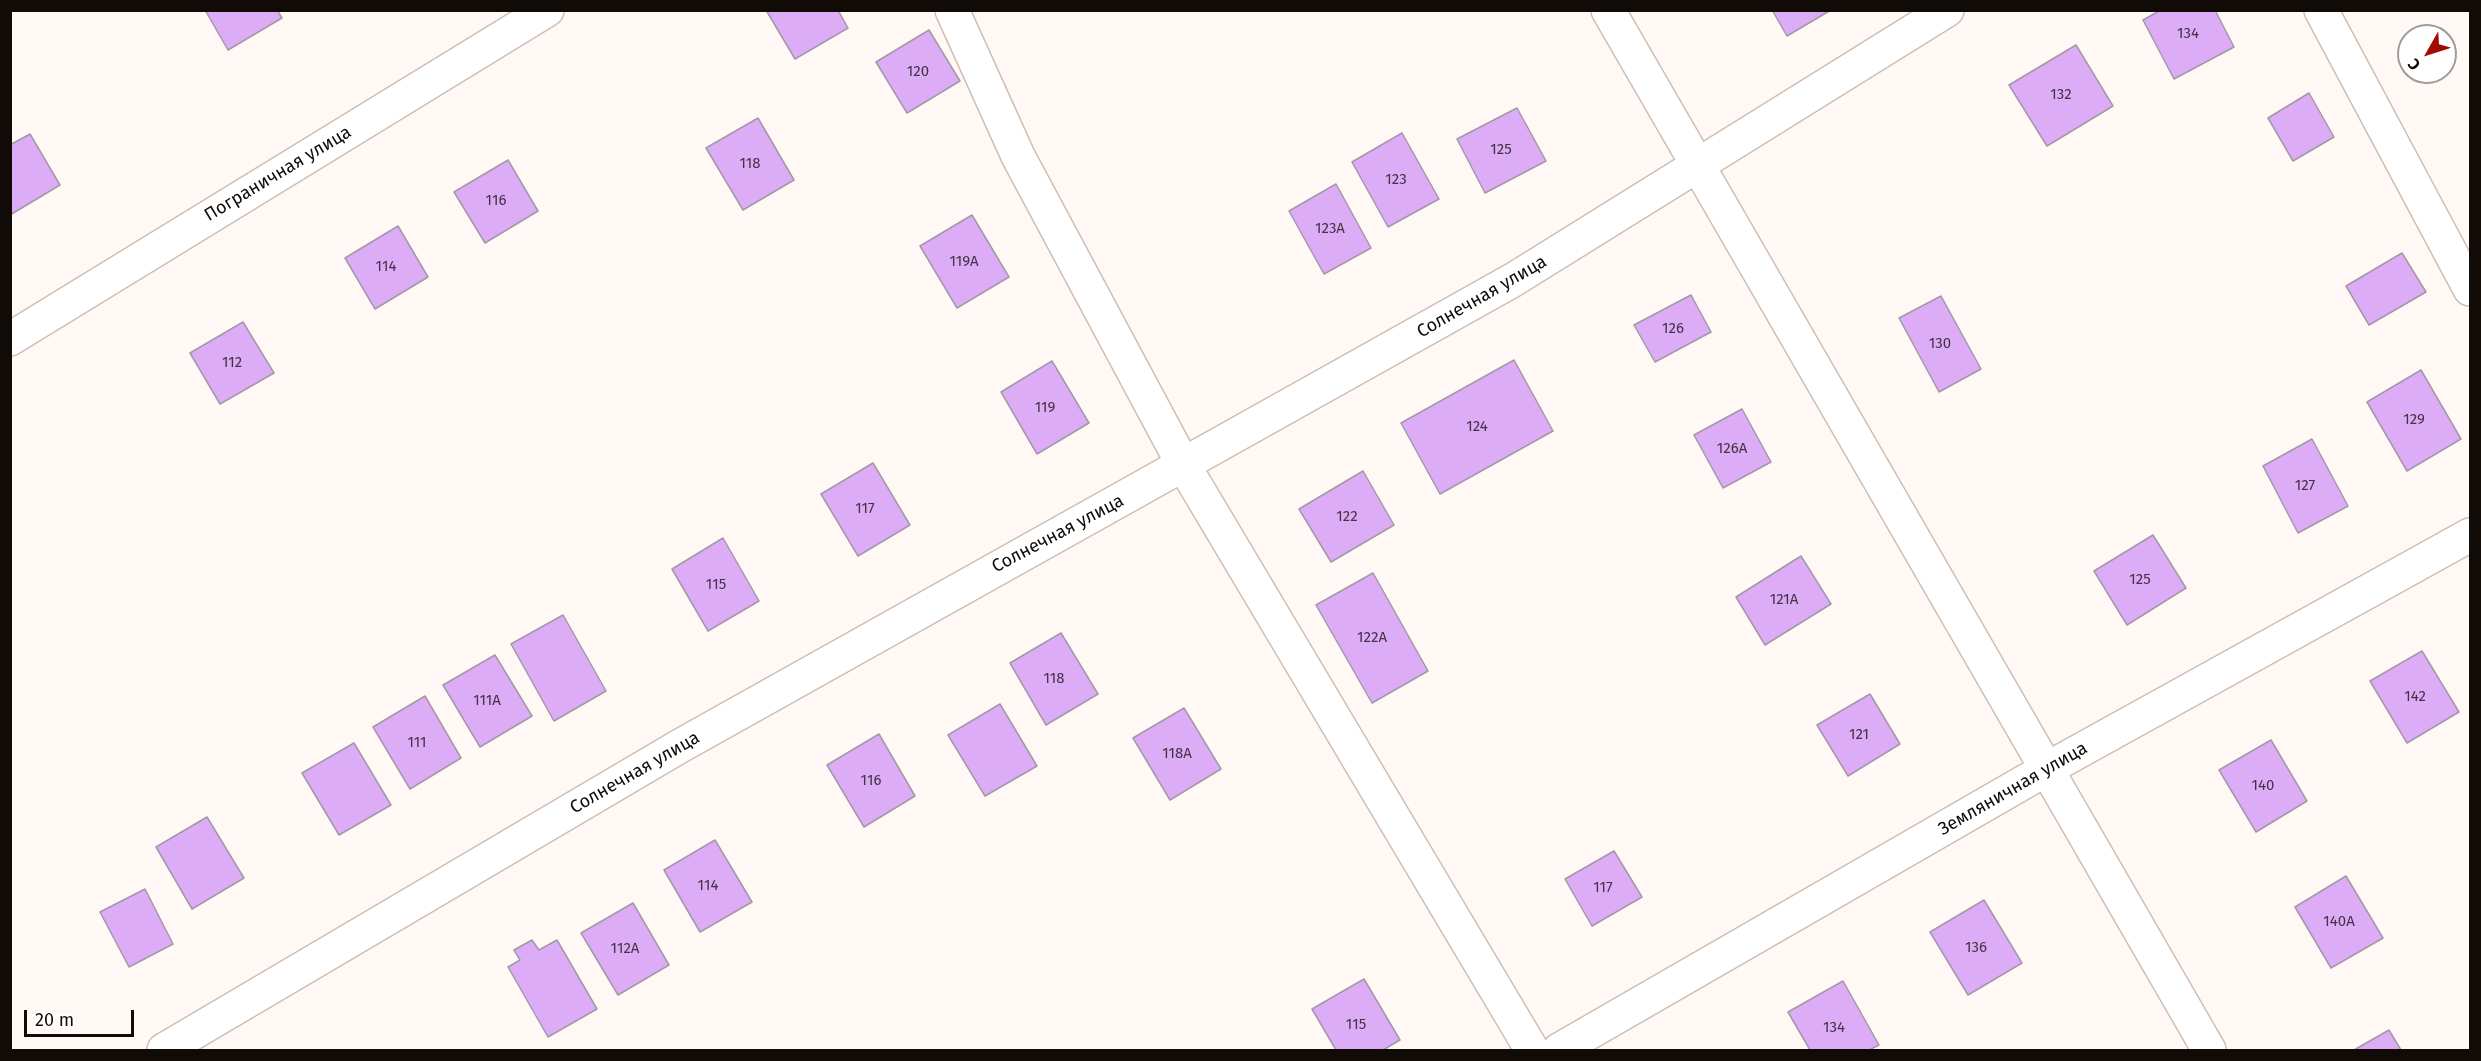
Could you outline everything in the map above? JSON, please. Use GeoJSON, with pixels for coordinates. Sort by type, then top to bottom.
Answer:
{"type":"FeatureCollection","features":[{"type":"Feature","properties":{"kind":"street","name":"Пограничная улица"},"geometry":{"type":"LineString","coordinates":[[10,339],[547,10]]}},
{"type":"Feature","properties":{"kind":"street"},"geometry":{"type":"LineString","coordinates":[[952,10],[1018,156],[1185,466],[1532,1050]]}},
{"type":"Feature","properties":{"kind":"street"},"geometry":{"type":"LineString","coordinates":[[1608,10],[2045,770],[2209,1050]]}},
{"type":"Feature","properties":{"kind":"street","name":"Солнечная улица"},"geometry":{"type":"LineString","coordinates":[[164,1050],[680,746],[1015,557],[1185,466],[1513,280],[1947,10]]}},
{"type":"Feature","properties":{"kind":"street"},"geometry":{"type":"LineString","coordinates":[[2321,10],[2470,289]]}},
{"type":"Feature","properties":{"kind":"street","name":"Земляничная улица"},"geometry":{"type":"LineString","coordinates":[[1560,1050],[2045,770],[2470,535]]}},
{"type":"Feature","properties":{"kind":"building"},"geometry":{"type":"Polygon","coordinates":[[[205,10],[277,10],[282,18],[228,50],[205,10]]]}},
{"type":"Feature","properties":{"kind":"building"},"geometry":{"type":"Polygon","coordinates":[[[766,10],[838,10],[848,28],[795,59],[766,10]]]}},
{"type":"Feature","properties":{"kind":"building"},"geometry":{"type":"Polygon","coordinates":[[[1772,10],[1831,10],[1787,36],[1772,10]]]}},
{"type":"Feature","properties":{"kind":"building"},"geometry":{"type":"Polygon","coordinates":[[[2161,10],[2215,10],[2234,47],[2174,79],[2143,20],[2161,10]]]}},
{"type":"Feature","properties":{"kind":"building"},"geometry":{"type":"Polygon","coordinates":[[[929,30],[960,81],[907,113],[876,62],[929,30]]]}},
{"type":"Feature","properties":{"kind":"building"},"geometry":{"type":"Polygon","coordinates":[[[2076,45],[2113,106],[2047,146],[2009,85],[2076,45]]]}},
{"type":"Feature","properties":{"kind":"building"},"geometry":{"type":"Polygon","coordinates":[[[2309,93],[2334,137],[2293,161],[2268,118],[2309,93]]]}},
{"type":"Feature","properties":{"kind":"building"},"geometry":{"type":"Polygon","coordinates":[[[1517,108],[1546,161],[1485,193],[1457,139],[1517,108]]]}},
{"type":"Feature","properties":{"kind":"building"},"geometry":{"type":"Polygon","coordinates":[[[758,118],[794,180],[743,210],[706,148],[758,118]]]}},
{"type":"Feature","properties":{"kind":"building"},"geometry":{"type":"Polygon","coordinates":[[[1402,133],[1439,199],[1388,227],[1352,162],[1402,133]]]}},
{"type":"Feature","properties":{"kind":"building"},"geometry":{"type":"Polygon","coordinates":[[[30,134],[60,185],[10,215],[10,145],[30,134]]]}},
{"type":"Feature","properties":{"kind":"building"},"geometry":{"type":"Polygon","coordinates":[[[508,160],[538,211],[485,243],[454,192],[508,160]]]}},
{"type":"Feature","properties":{"kind":"building"},"geometry":{"type":"Polygon","coordinates":[[[1336,184],[1371,248],[1324,274],[1289,211],[1336,184]]]}},
{"type":"Feature","properties":{"kind":"building"},"geometry":{"type":"Polygon","coordinates":[[[972,215],[1009,277],[957,308],[920,246],[972,215]]]}},
{"type":"Feature","properties":{"kind":"building"},"geometry":{"type":"Polygon","coordinates":[[[398,226],[428,277],[375,309],[345,258],[398,226]]]}},
{"type":"Feature","properties":{"kind":"building"},"geometry":{"type":"Polygon","coordinates":[[[2402,253],[2426,292],[2369,325],[2346,286],[2402,253]]]}},
{"type":"Feature","properties":{"kind":"building"},"geometry":{"type":"Polygon","coordinates":[[[1691,295],[1711,332],[1655,362],[1634,325],[1691,295]]]}},
{"type":"Feature","properties":{"kind":"building"},"geometry":{"type":"Polygon","coordinates":[[[1941,296],[1981,369],[1939,392],[1899,318],[1941,296]]]}},
{"type":"Feature","properties":{"kind":"building"},"geometry":{"type":"Polygon","coordinates":[[[243,322],[274,373],[220,404],[190,353],[243,322]]]}},
{"type":"Feature","properties":{"kind":"building"},"geometry":{"type":"Polygon","coordinates":[[[1514,360],[1553,431],[1440,494],[1401,423],[1514,360]]]}},
{"type":"Feature","properties":{"kind":"building"},"geometry":{"type":"Polygon","coordinates":[[[1052,361],[1089,423],[1037,454],[1001,392],[1052,361]]]}},
{"type":"Feature","properties":{"kind":"building"},"geometry":{"type":"Polygon","coordinates":[[[2421,370],[2461,439],[2407,471],[2367,402],[2421,370]]]}},
{"type":"Feature","properties":{"kind":"building"},"geometry":{"type":"Polygon","coordinates":[[[1742,409],[1771,462],[1723,488],[1694,435],[1742,409]]]}},
{"type":"Feature","properties":{"kind":"building"},"geometry":{"type":"Polygon","coordinates":[[[2312,439],[2348,506],[2298,533],[2263,466],[2312,439]]]}},
{"type":"Feature","properties":{"kind":"building"},"geometry":{"type":"Polygon","coordinates":[[[873,463],[910,525],[858,556],[821,494],[873,463]]]}},
{"type":"Feature","properties":{"kind":"building"},"geometry":{"type":"Polygon","coordinates":[[[1363,471],[1394,525],[1331,562],[1299,509],[1363,471]]]}},
{"type":"Feature","properties":{"kind":"building"},"geometry":{"type":"Polygon","coordinates":[[[2153,535],[2186,588],[2127,625],[2094,571],[2153,535]]]}},
{"type":"Feature","properties":{"kind":"building"},"geometry":{"type":"Polygon","coordinates":[[[723,538],[759,601],[708,631],[672,569],[723,538]]]}},
{"type":"Feature","properties":{"kind":"building"},"geometry":{"type":"Polygon","coordinates":[[[1801,556],[1831,604],[1765,645],[1736,597],[1801,556]]]}},
{"type":"Feature","properties":{"kind":"building"},"geometry":{"type":"Polygon","coordinates":[[[1373,573],[1428,671],[1372,703],[1316,605],[1373,573]]]}},
{"type":"Feature","properties":{"kind":"building"},"geometry":{"type":"Polygon","coordinates":[[[563,615],[606,691],[554,721],[511,644],[563,615]]]}},
{"type":"Feature","properties":{"kind":"building"},"geometry":{"type":"Polygon","coordinates":[[[1061,633],[1098,694],[1046,725],[1010,663],[1061,633]]]}},
{"type":"Feature","properties":{"kind":"building"},"geometry":{"type":"Polygon","coordinates":[[[2422,651],[2459,712],[2407,743],[2370,681],[2422,651]]]}},
{"type":"Feature","properties":{"kind":"building"},"geometry":{"type":"Polygon","coordinates":[[[495,655],[532,716],[480,747],[443,685],[495,655]]]}},
{"type":"Feature","properties":{"kind":"building"},"geometry":{"type":"Polygon","coordinates":[[[1870,694],[1900,744],[1848,776],[1817,725],[1870,694]]]}},
{"type":"Feature","properties":{"kind":"building"},"geometry":{"type":"Polygon","coordinates":[[[425,696],[461,758],[410,789],[373,727],[425,696]]]}},
{"type":"Feature","properties":{"kind":"building"},"geometry":{"type":"Polygon","coordinates":[[[1000,704],[1037,766],[985,796],[948,735],[1000,704]]]}},
{"type":"Feature","properties":{"kind":"building"},"geometry":{"type":"Polygon","coordinates":[[[1184,708],[1221,769],[1170,800],[1133,738],[1184,708]]]}},
{"type":"Feature","properties":{"kind":"building"},"geometry":{"type":"Polygon","coordinates":[[[879,734],[915,796],[864,827],[827,765],[879,734]]]}},
{"type":"Feature","properties":{"kind":"building"},"geometry":{"type":"Polygon","coordinates":[[[2271,740],[2307,801],[2256,832],[2219,770],[2271,740]]]}},
{"type":"Feature","properties":{"kind":"building"},"geometry":{"type":"Polygon","coordinates":[[[354,743],[391,805],[339,835],[302,773],[354,743]]]}},
{"type":"Feature","properties":{"kind":"building"},"geometry":{"type":"Polygon","coordinates":[[[207,817],[244,878],[192,909],[156,847],[207,817]]]}},
{"type":"Feature","properties":{"kind":"building"},"geometry":{"type":"Polygon","coordinates":[[[715,840],[752,902],[700,932],[664,870],[715,840]]]}},
{"type":"Feature","properties":{"kind":"building"},"geometry":{"type":"Polygon","coordinates":[[[1614,851],[1642,897],[1592,926],[1565,879],[1614,851]]]}},
{"type":"Feature","properties":{"kind":"building"},"geometry":{"type":"Polygon","coordinates":[[[2346,876],[2383,938],[2331,968],[2295,907],[2346,876]]]}},
{"type":"Feature","properties":{"kind":"building"},"geometry":{"type":"Polygon","coordinates":[[[145,889],[173,944],[129,967],[100,912],[145,889]]]}},
{"type":"Feature","properties":{"kind":"building"},"geometry":{"type":"Polygon","coordinates":[[[1984,900],[2022,963],[1968,995],[1930,932],[1984,900]]]}},
{"type":"Feature","properties":{"kind":"building"},"geometry":{"type":"Polygon","coordinates":[[[633,903],[669,965],[618,995],[581,933],[633,903]]]}},
{"type":"Feature","properties":{"kind":"building"},"geometry":{"type":"Polygon","coordinates":[[[532,940],[539,950],[557,940],[597,1009],[548,1037],[508,967],[520,960],[514,950],[532,940]]]}},
{"type":"Feature","properties":{"kind":"building"},"geometry":{"type":"Polygon","coordinates":[[[1364,979],[1400,1040],[1383,1050],[1336,1050],[1312,1009],[1364,979]]]}},
{"type":"Feature","properties":{"kind":"building"},"geometry":{"type":"Polygon","coordinates":[[[1843,981],[1879,1045],[1869,1050],[1810,1050],[1788,1012],[1843,981]]]}},
{"type":"Feature","properties":{"kind":"building"},"geometry":{"type":"Polygon","coordinates":[[[2389,1030],[2401,1050],[2354,1050],[2389,1030]]]}}]}
